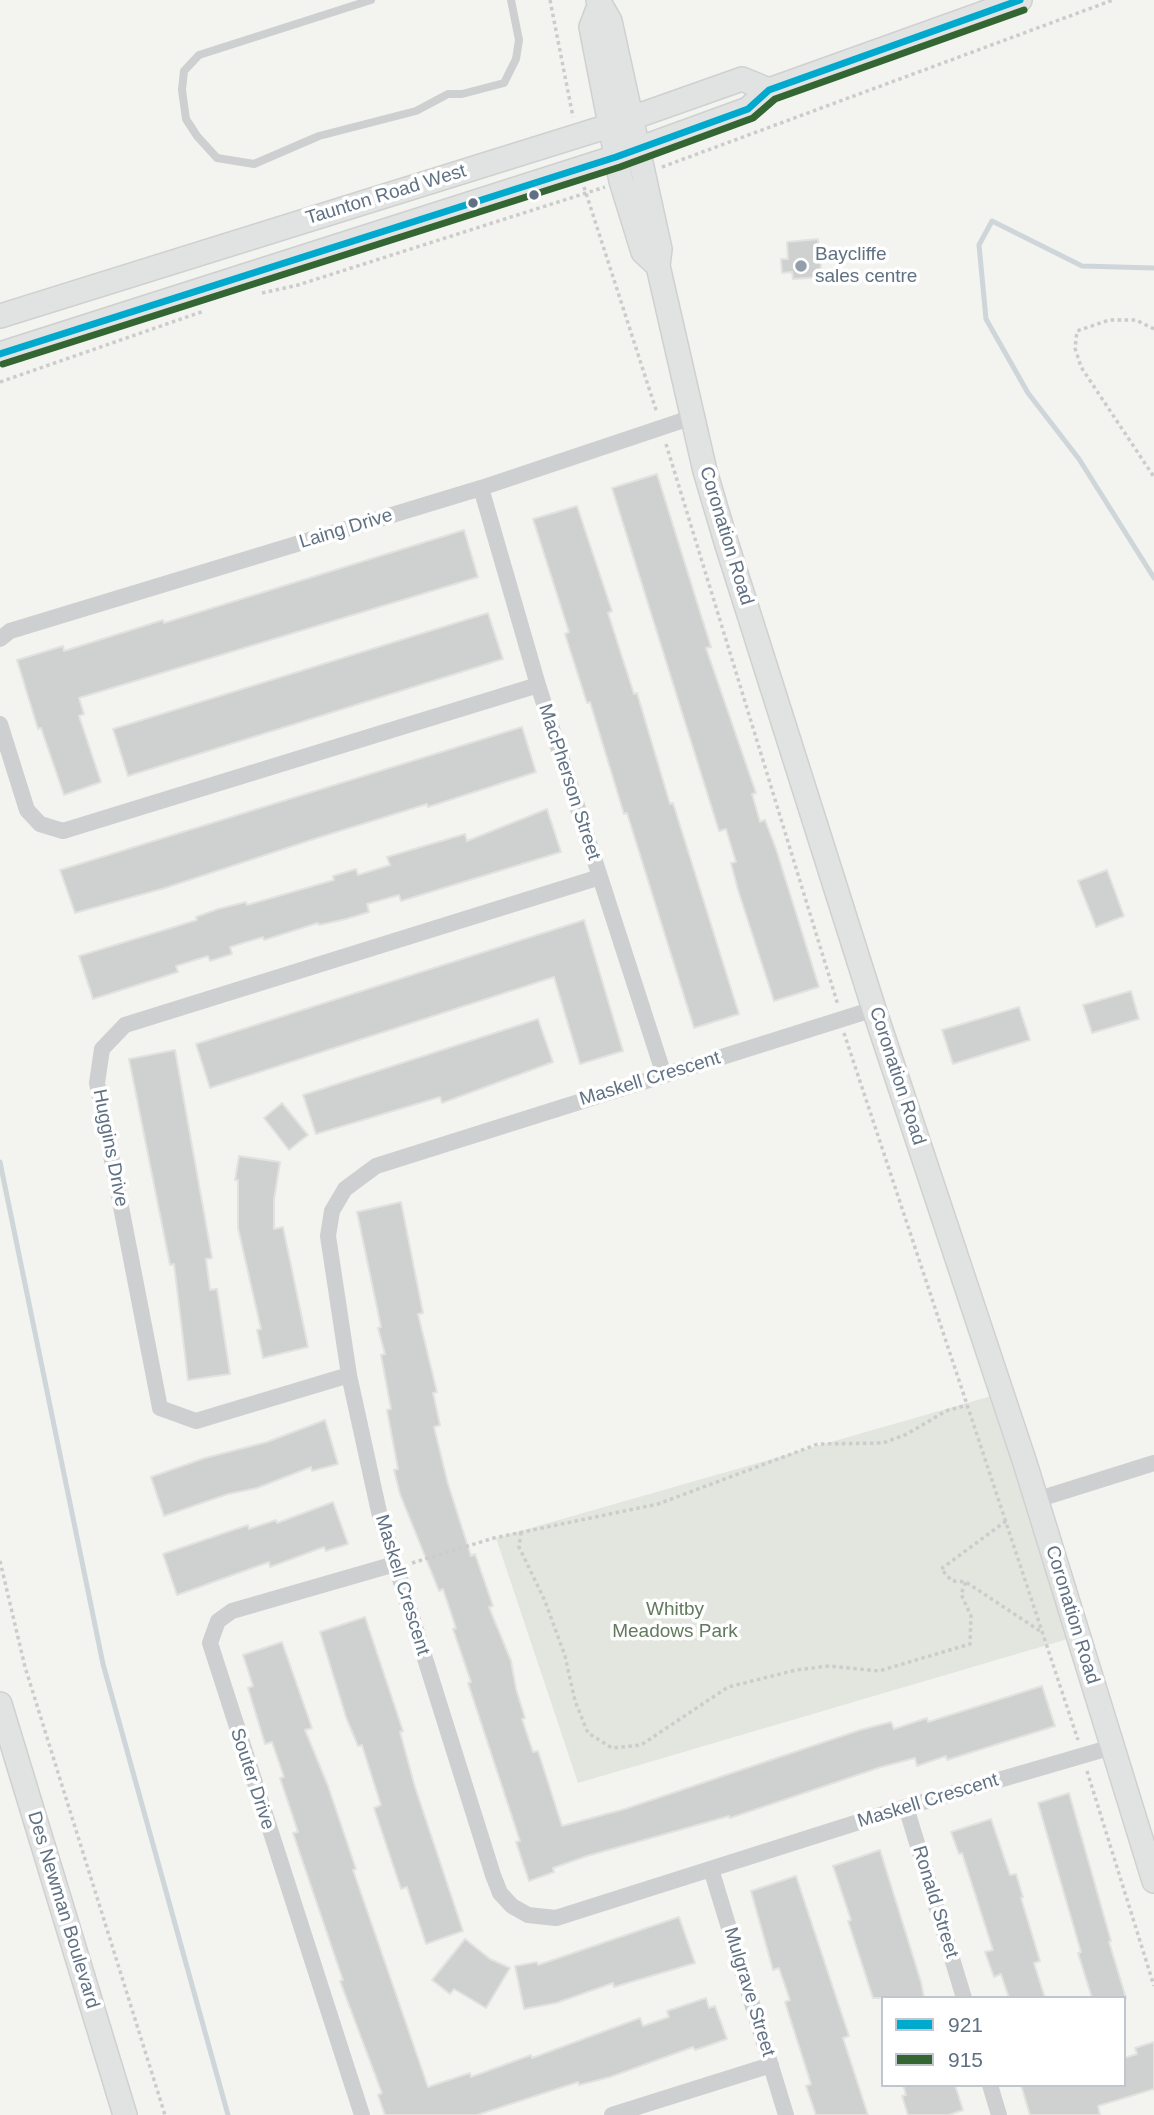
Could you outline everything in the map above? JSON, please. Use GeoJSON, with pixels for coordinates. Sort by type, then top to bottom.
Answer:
{"type":"FeatureCollection","features":[{"type":"Feature","properties":{"kind":"street","name":"Taunton Road West"},"geometry":{"type":"LineString","coordinates":[[0,354],[626,154],[748,108],[769,90],[1020,0]]}},
{"type":"Feature","properties":{"kind":"street","name":"Coronation Road"},"geometry":{"type":"LineString","coordinates":[[599,3],[591,27],[619,121],[632,178],[660,249],[658,265],[693,417],[726,542],[874,1009],[1036,1500],[1154,1881]]}},
{"type":"Feature","properties":{"kind":"street","name":"Taunton Road West"},"geometry":{"type":"LineString","coordinates":[[0,316],[619,121],[742,79],[769,90]]}},
{"type":"Feature","properties":{"kind":"street","name":"Laing Drive"},"geometry":{"type":"LineString","coordinates":[[0,639],[10,631],[481,488],[693,417]]}},
{"type":"Feature","properties":{"kind":"street","name":"MacPherson Street"},"geometry":{"type":"LineString","coordinates":[[481,488],[538,685],[664,1075]]}},
{"type":"Feature","properties":{"kind":"street"},"geometry":{"type":"LineString","coordinates":[[0,724],[27,810],[40,824],[63,831],[538,685]]}},
{"type":"Feature","properties":{"kind":"street","name":"Huggins Drive"},"geometry":{"type":"LineString","coordinates":[[349,1375],[196,1421],[160,1408],[97,1083],[102,1049],[125,1025],[600,877]]}},
{"type":"Feature","properties":{"kind":"street","name":"Maskell Crescent"},"geometry":{"type":"LineString","coordinates":[[874,1009],[376,1166],[354,1180],[332,1211],[328,1236],[349,1375],[379,1512],[493,1875],[500,1893],[512,1906],[528,1915],[556,1918],[906,1807],[1112,1747]]}},
{"type":"Feature","properties":{"kind":"street"},"geometry":{"type":"LineString","coordinates":[[1036,1500],[1154,1464]]}},
{"type":"Feature","properties":{"kind":"street","name":"Souter Drive"},"geometry":{"type":"LineString","coordinates":[[362,2115],[210,1643],[218,1621],[232,1611],[395,1564]]}},
{"type":"Feature","properties":{"kind":"street","name":"Des Newman Boulevard"},"geometry":{"type":"LineString","coordinates":[[0,1704],[125,2115]]}},
{"type":"Feature","properties":{"kind":"street","name":"Ronald Street"},"geometry":{"type":"LineString","coordinates":[[906,1807],[963,1996]]}},
{"type":"Feature","properties":{"kind":"street","name":"Mulgrave Street"},"geometry":{"type":"LineString","coordinates":[[711,1869],[786,2115]]}},
{"type":"Feature","properties":{"kind":"street"},"geometry":{"type":"LineString","coordinates":[[611,2115],[771,2065]]}},
{"type":"Feature","properties":{"kind":"street"},"geometry":{"type":"LineString","coordinates":[[991,2087],[999,2115]]}},
{"type":"Feature","properties":{"kind":"lane"},"geometry":{"type":"LineString","coordinates":[[371,0],[199,55],[184,71],[182,103],[186,119],[217,158],[254,164],[319,136],[416,111],[448,94],[462,94],[504,83],[516,59],[519,40],[511,0]]}},
{"type":"Feature","properties":{"kind":"path"},"geometry":{"type":"LineString","coordinates":[[550,0],[571,108]]}},
{"type":"Feature","properties":{"kind":"path"},"geometry":{"type":"LineString","coordinates":[[250,296],[298,285],[585,195],[1113,0]]}},
{"type":"Feature","properties":{"kind":"path"},"geometry":{"type":"LineString","coordinates":[[585,195],[656,408]]}},
{"type":"Feature","properties":{"kind":"path"},"geometry":{"type":"LineString","coordinates":[[0,382],[211,309]]}},
{"type":"Feature","properties":{"kind":"path"},"geometry":{"type":"LineString","coordinates":[[1154,328],[1136,320],[1109,320],[1077,331],[1075,348],[1081,367],[1154,477]]}},
{"type":"Feature","properties":{"kind":"path"},"geometry":{"type":"LineString","coordinates":[[671,462],[835,994]]}},
{"type":"Feature","properties":{"kind":"path"},"geometry":{"type":"LineString","coordinates":[[846,1043],[1076,1733]]}},
{"type":"Feature","properties":{"kind":"path"},"geometry":{"type":"LineString","coordinates":[[395,1564],[410,1563],[521,1532],[658,1504],[818,1444],[883,1443],[907,1434],[946,1411],[967,1405]]}},
{"type":"Feature","properties":{"kind":"path"},"geometry":{"type":"LineString","coordinates":[[1006,1521],[941,1569],[952,1581],[966,1583],[1044,1633]]}},
{"type":"Feature","properties":{"kind":"path"},"geometry":{"type":"LineString","coordinates":[[521,1532],[519,1547],[545,1601],[565,1656],[575,1701],[588,1732],[612,1748],[641,1745],[728,1687],[796,1670],[829,1666],[879,1671],[970,1644],[971,1616],[961,1594],[966,1583]]}},
{"type":"Feature","properties":{"kind":"path"},"geometry":{"type":"LineString","coordinates":[[0,1561],[25,1667],[164,2115]]}},
{"type":"Feature","properties":{"kind":"path"},"geometry":{"type":"LineString","coordinates":[[1091,1785],[1154,1986]]}},
{"type":"Feature","properties":{"kind":"green space","name":"Whitby Meadows Park"},"geometry":{"type":"Polygon","coordinates":[[[1002,1393],[1078,1636],[578,1783],[496,1538],[1002,1393]]]}},
{"type":"Feature","properties":{"kind":"building","name":"Baycliffe sales centre"},"geometry":{"type":"Polygon","coordinates":[[[818,239],[822,277],[793,279],[792,272],[782,273],[781,259],[788,259],[787,242],[818,239]]]}},
{"type":"Feature","properties":{"kind":"building"},"geometry":{"type":"Polygon","coordinates":[[[657,474],[711,647],[706,648],[756,793],[752,794],[760,822],[765,820],[776,849],[819,987],[774,1001],[738,890],[731,863],[736,862],[726,829],[719,831],[612,488],[657,474]]]}},
{"type":"Feature","properties":{"kind":"building"},"geometry":{"type":"Polygon","coordinates":[[[577,506],[612,611],[608,613],[634,694],[637,693],[670,804],[673,803],[739,1014],[694,1028],[627,813],[624,814],[590,702],[587,703],[565,634],[569,632],[533,519],[577,506]]]}},
{"type":"Feature","properties":{"kind":"building"},"geometry":{"type":"Polygon","coordinates":[[[464,530],[478,577],[79,698],[84,714],[79,716],[101,782],[64,795],[41,728],[38,729],[17,660],[63,646],[64,651],[163,620],[164,623],[464,530]]]}},
{"type":"Feature","properties":{"kind":"building"},"geometry":{"type":"Polygon","coordinates":[[[488,613],[503,659],[128,776],[113,729],[488,613]]]}},
{"type":"Feature","properties":{"kind":"building"},"geometry":{"type":"Polygon","coordinates":[[[522,727],[536,772],[428,807],[427,804],[314,839],[165,888],[75,913],[60,870],[522,727]]]}},
{"type":"Feature","properties":{"kind":"building"},"geometry":{"type":"Polygon","coordinates":[[[547,809],[561,852],[401,901],[399,895],[367,904],[369,912],[346,919],[319,925],[318,923],[264,940],[263,937],[230,947],[232,954],[210,961],[208,956],[176,966],[178,972],[93,999],[79,956],[197,920],[196,917],[218,909],[246,902],[247,905],[334,880],[333,876],[356,869],[358,875],[390,865],[387,857],[465,834],[467,841],[547,809]]]}},
{"type":"Feature","properties":{"kind":"building"},"geometry":{"type":"Polygon","coordinates":[[[1107,870],[1124,916],[1096,927],[1078,881],[1107,870]]]}},
{"type":"Feature","properties":{"kind":"building"},"geometry":{"type":"Polygon","coordinates":[[[584,920],[623,1051],[580,1064],[554,977],[210,1088],[196,1044],[584,920]]]}},
{"type":"Feature","properties":{"kind":"building"},"geometry":{"type":"Polygon","coordinates":[[[1131,991],[1139,1019],[1092,1033],[1083,1005],[1131,991]]]}},
{"type":"Feature","properties":{"kind":"building"},"geometry":{"type":"Polygon","coordinates":[[[1019,1007],[1030,1040],[953,1064],[942,1030],[1019,1007]]]}},
{"type":"Feature","properties":{"kind":"building"},"geometry":{"type":"Polygon","coordinates":[[[538,1019],[553,1062],[442,1103],[440,1097],[316,1134],[303,1095],[538,1019]]]}},
{"type":"Feature","properties":{"kind":"building"},"geometry":{"type":"Polygon","coordinates":[[[175,1050],[212,1258],[206,1259],[210,1290],[217,1289],[230,1374],[188,1380],[174,1264],[170,1265],[129,1059],[175,1050]]]}},
{"type":"Feature","properties":{"kind":"building"},"geometry":{"type":"Polygon","coordinates":[[[282,1103],[308,1135],[289,1150],[264,1118],[282,1103]]]}},
{"type":"Feature","properties":{"kind":"building"},"geometry":{"type":"Polygon","coordinates":[[[239,1156],[280,1162],[274,1200],[274,1229],[283,1227],[308,1347],[263,1358],[257,1330],[261,1329],[238,1228],[238,1180],[235,1180],[239,1156]]]}},
{"type":"Feature","properties":{"kind":"building"},"geometry":{"type":"Polygon","coordinates":[[[401,1202],[423,1313],[418,1314],[437,1392],[433,1393],[440,1425],[434,1427],[448,1484],[471,1556],[475,1554],[493,1606],[489,1607],[511,1661],[525,1718],[522,1719],[533,1752],[538,1751],[562,1826],[625,1809],[860,1730],[891,1722],[894,1729],[927,1718],[928,1722],[1042,1686],[1055,1726],[947,1760],[946,1756],[917,1766],[915,1758],[881,1767],[730,1818],[729,1816],[587,1856],[553,1868],[554,1872],[529,1881],[516,1842],[520,1841],[468,1683],[471,1682],[453,1629],[456,1628],[443,1589],[439,1591],[400,1494],[394,1470],[398,1469],[387,1410],[391,1409],[381,1355],[385,1354],[357,1212],[401,1202]]]}},
{"type":"Feature","properties":{"kind":"building"},"geometry":{"type":"Polygon","coordinates":[[[325,1420],[338,1464],[312,1471],[311,1467],[257,1488],[228,1494],[164,1516],[151,1477],[205,1458],[267,1442],[325,1420]]]}},
{"type":"Feature","properties":{"kind":"building"},"geometry":{"type":"Polygon","coordinates":[[[333,1502],[348,1544],[326,1551],[324,1547],[270,1567],[269,1562],[177,1595],[163,1554],[248,1525],[249,1529],[276,1520],[277,1523],[333,1502]]]}},
{"type":"Feature","properties":{"kind":"building"},"geometry":{"type":"Polygon","coordinates":[[[365,1617],[403,1731],[400,1732],[415,1787],[463,1931],[426,1944],[407,1887],[401,1889],[374,1808],[381,1805],[362,1745],[358,1746],[346,1717],[320,1632],[365,1617]]]}},
{"type":"Feature","properties":{"kind":"building"},"geometry":{"type":"Polygon","coordinates":[[[282,1642],[312,1728],[305,1730],[328,1786],[356,1869],[353,1870],[428,2087],[470,2073],[471,2077],[531,2055],[532,2058],[640,2018],[643,2026],[669,2017],[667,2011],[706,1998],[709,2008],[715,2006],[727,2039],[695,2050],[693,2047],[610,2077],[579,2085],[578,2082],[477,2115],[385,2115],[378,2095],[382,2093],[340,1981],[343,1980],[293,1833],[298,1832],[280,1778],[284,1777],[272,1742],[265,1744],[248,1688],[253,1686],[243,1655],[282,1642]]]}},
{"type":"Feature","properties":{"kind":"building"},"geometry":{"type":"Polygon","coordinates":[[[1069,1793],[1125,1996],[1091,1996],[1038,1803],[1069,1793]]]}},
{"type":"Feature","properties":{"kind":"building"},"geometry":{"type":"Polygon","coordinates":[[[991,1819],[1010,1875],[1016,1874],[1023,1897],[1021,1898],[1040,1961],[1034,1963],[1044,1996],[1008,1996],[1001,1974],[994,1977],[985,1952],[993,1950],[962,1853],[959,1854],[951,1832],[991,1819]]]}},
{"type":"Feature","properties":{"kind":"building"},"geometry":{"type":"Polygon","coordinates":[[[880,1850],[924,1996],[873,1998],[833,1866],[880,1850]]]}},
{"type":"Feature","properties":{"kind":"building"},"geometry":{"type":"Polygon","coordinates":[[[796,1876],[849,2036],[843,2038],[868,2115],[816,2115],[806,2086],[811,2084],[785,2002],[790,2000],[779,1968],[773,1970],[751,1891],[796,1876]]]}},
{"type":"Feature","properties":{"kind":"building"},"geometry":{"type":"Polygon","coordinates":[[[679,1917],[695,1963],[614,1987],[613,1983],[556,2003],[524,2009],[515,1966],[537,1962],[538,1965],[679,1917]]]}},
{"type":"Feature","properties":{"kind":"building"},"geometry":{"type":"Polygon","coordinates":[[[465,1939],[490,1959],[510,1968],[486,2008],[454,1989],[450,1994],[432,1980],[465,1939]]]}},
{"type":"Feature","properties":{"kind":"building"},"geometry":{"type":"Polygon","coordinates":[[[1154,2042],[1154,2089],[1098,2106],[1100,2115],[1030,2115],[1022,2087],[1126,2087],[1126,2057],[1137,2054],[1135,2048],[1154,2042]]]}},
{"type":"Feature","properties":{"kind":"building"},"geometry":{"type":"Polygon","coordinates":[[[904,2087],[956,2087],[963,2110],[949,2115],[908,2115],[902,2096],[906,2095],[904,2087]]]}},
{"type":"Feature","properties":{"kind":"waterway"},"geometry":{"type":"LineString","coordinates":[[1154,268],[1082,266],[992,221],[979,245],[986,319],[1028,393],[1079,459],[1154,578]]}},
{"type":"Feature","properties":{"kind":"waterway"},"geometry":{"type":"LineString","coordinates":[[0,1162],[103,1664],[228,2115]]}},
{"type":"Feature","properties":{"kind":"transit line","name":"921"},"geometry":{"type":"LineString","coordinates":[[0,354],[616,157],[748,109],[769,90],[1020,0]]}},
{"type":"Feature","properties":{"kind":"transit line","name":"915"},"geometry":{"type":"LineString","coordinates":[[3,364],[620,167],[753,118],[775,99],[1024,10]]}},
{"type":"Feature","properties":{"kind":"place","name":"Baycliffe sales centre"},"geometry":{"type":"Point","coordinates":[801,266]}}]}
